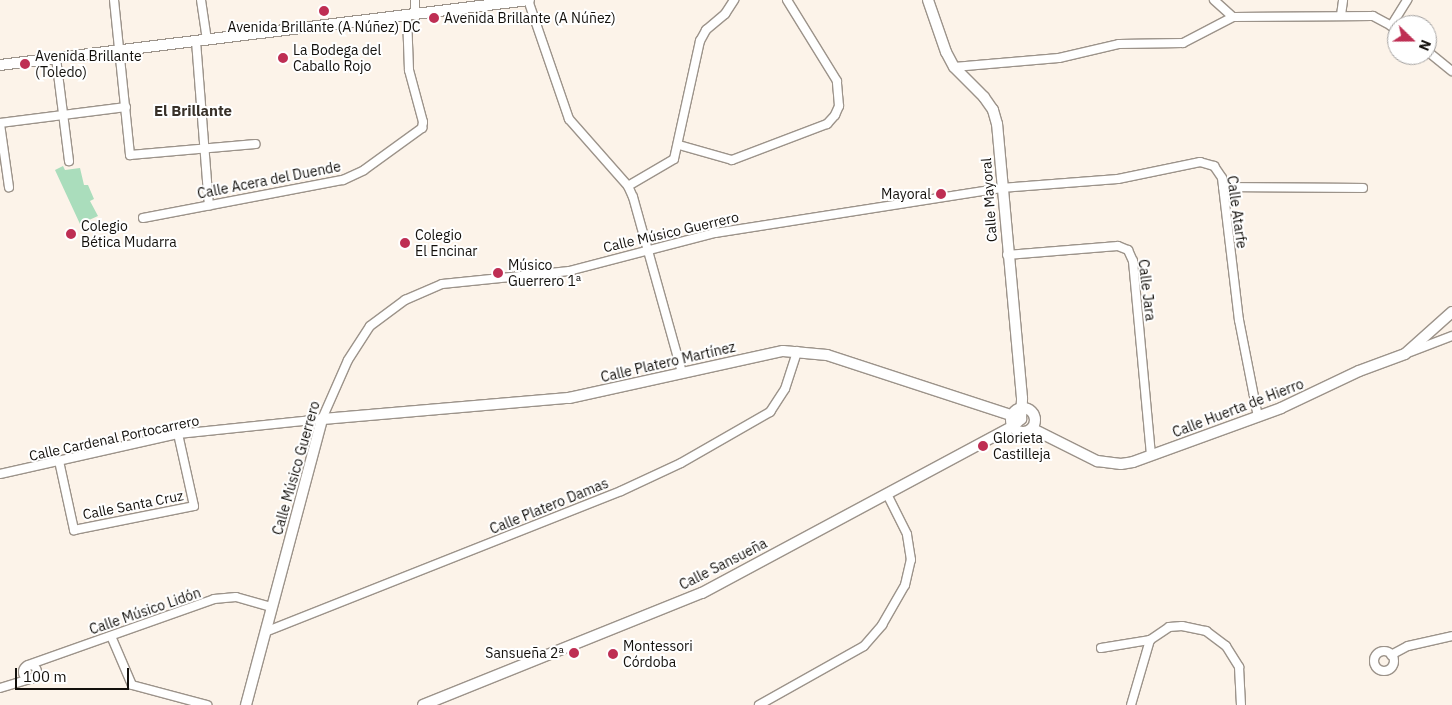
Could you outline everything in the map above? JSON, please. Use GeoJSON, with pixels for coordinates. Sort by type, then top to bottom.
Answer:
{"type":"FeatureCollection","features":[{"type":"Feature","properties":{"kind":"street"},"geometry":{"type":"LineString","coordinates":[[114,0],[130,155],[256,144]]}},
{"type":"Feature","properties":{"kind":"street"},"geometry":{"type":"LineString","coordinates":[[202,0],[207,40]]}},
{"type":"Feature","properties":{"kind":"street"},"geometry":{"type":"LineString","coordinates":[[411,15],[415,0]]}},
{"type":"Feature","properties":{"kind":"street"},"geometry":{"type":"LineString","coordinates":[[0,65],[529,0],[569,119],[628,186],[682,373]]}},
{"type":"Feature","properties":{"kind":"street"},"geometry":{"type":"LineString","coordinates":[[628,186],[674,159],[679,145],[700,41],[706,30],[725,14],[734,0]]}},
{"type":"Feature","properties":{"kind":"street"},"geometry":{"type":"LineString","coordinates":[[679,145],[732,160],[827,124],[835,115],[840,106],[837,82],[787,0]]}},
{"type":"Feature","properties":{"kind":"street","name":"Calle Mayoral"},"geometry":{"type":"LineString","coordinates":[[928,0],[946,52],[954,68],[994,110],[1023,407],[1015,420]]}},
{"type":"Feature","properties":{"kind":"street"},"geometry":{"type":"LineString","coordinates":[[1214,0],[1233,17]]}},
{"type":"Feature","properties":{"kind":"street"},"geometry":{"type":"LineString","coordinates":[[1341,15],[1343,0]]}},
{"type":"Feature","properties":{"kind":"street"},"geometry":{"type":"LineString","coordinates":[[1400,15],[1407,0]]}},
{"type":"Feature","properties":{"kind":"street","name":"Calle Acera del Duende"},"geometry":{"type":"LineString","coordinates":[[142,218],[343,180],[364,170],[422,128],[423,122],[409,70],[411,15]]}},
{"type":"Feature","properties":{"kind":"street"},"geometry":{"type":"LineString","coordinates":[[954,68],[1059,58],[1119,44],[1183,43],[1233,17],[1373,16],[1387,23]]}},
{"type":"Feature","properties":{"kind":"street"},"geometry":{"type":"LineString","coordinates":[[196,41],[209,205]]}},
{"type":"Feature","properties":{"kind":"street"},"geometry":{"type":"LineString","coordinates":[[56,58],[69,161]]}},
{"type":"Feature","properties":{"kind":"street"},"geometry":{"type":"LineString","coordinates":[[1437,59],[1452,71]]}},
{"type":"Feature","properties":{"kind":"street"},"geometry":{"type":"LineString","coordinates":[[9,187],[0,123],[126,107]]}},
{"type":"Feature","properties":{"kind":"street","name":"Calle Atarfe"},"geometry":{"type":"LineString","coordinates":[[1001,188],[1103,181],[1200,162],[1208,163],[1218,170],[1223,187],[1239,320],[1258,417]]}},
{"type":"Feature","properties":{"kind":"street"},"geometry":{"type":"LineString","coordinates":[[1223,187],[1363,188]]}},
{"type":"Feature","properties":{"kind":"street","name":"Calle Músico Guerrero"},"geometry":{"type":"LineString","coordinates":[[246,705],[322,419],[358,342],[386,312],[411,297],[442,284],[569,271],[715,233],[1001,188]]}},
{"type":"Feature","properties":{"kind":"street","name":"Calle Jara"},"geometry":{"type":"LineString","coordinates":[[1007,255],[1118,246],[1128,250],[1133,261],[1151,455]]}},
{"type":"Feature","properties":{"kind":"street"},"geometry":{"type":"LineString","coordinates":[[1405,354],[1452,312]]}},
{"type":"Feature","properties":{"kind":"street"},"geometry":{"type":"LineString","coordinates":[[1431,329],[1432,338],[1436,342]]}},
{"type":"Feature","properties":{"kind":"street","name":"Calle Huerta de Hierro"},"geometry":{"type":"LineString","coordinates":[[1015,420],[1022,432],[1032,430],[1108,464],[1121,464],[1258,417],[1359,371],[1452,336]]}},
{"type":"Feature","properties":{"kind":"street","name":"Calle Platero Martínez"},"geometry":{"type":"LineString","coordinates":[[322,419],[569,398],[771,352],[797,351],[828,355],[1015,420]]}},
{"type":"Feature","properties":{"kind":"street","name":"Calle Platero Damas"},"geometry":{"type":"LineString","coordinates":[[266,632],[621,491],[682,463],[770,412],[785,390],[797,351]]}},
{"type":"Feature","properties":{"kind":"street"},"geometry":{"type":"LineString","coordinates":[[1023,407],[1034,415],[1032,430]]}},
{"type":"Feature","properties":{"kind":"street","name":"Calle Cardenal Portocarrero"},"geometry":{"type":"LineString","coordinates":[[0,474],[178,434],[322,419]]}},
{"type":"Feature","properties":{"kind":"street","name":"Calle Sansueña"},"geometry":{"type":"LineString","coordinates":[[423,705],[702,592],[887,494],[1015,420]]}},
{"type":"Feature","properties":{"kind":"street","name":"Calle Santa Cruz"},"geometry":{"type":"LineString","coordinates":[[59,461],[74,530],[194,506],[178,434]]}},
{"type":"Feature","properties":{"kind":"street"},"geometry":{"type":"LineString","coordinates":[[759,705],[864,646],[882,625],[905,585],[911,560],[907,534],[887,494]]}},
{"type":"Feature","properties":{"kind":"street","name":"Calle Músico Lidón"},"geometry":{"type":"LineString","coordinates":[[0,688],[32,678],[37,669],[28,665],[214,600],[236,597],[272,607]]}},
{"type":"Feature","properties":{"kind":"street"},"geometry":{"type":"LineString","coordinates":[[1101,648],[1150,640],[1169,627],[1182,626],[1216,637],[1226,646],[1239,667],[1241,705]]}},
{"type":"Feature","properties":{"kind":"street"},"geometry":{"type":"LineString","coordinates":[[111,636],[132,685],[207,705]]}},
{"type":"Feature","properties":{"kind":"street"},"geometry":{"type":"LineString","coordinates":[[1391,655],[1408,646],[1452,636]]}},
{"type":"Feature","properties":{"kind":"street"},"geometry":{"type":"LineString","coordinates":[[1131,705],[1150,640]]}},
{"type":"Feature","properties":{"kind":"green space"},"geometry":{"type":"Polygon","coordinates":[[[63,166],[65,170],[80,168],[84,185],[88,185],[94,199],[90,201],[98,216],[80,224],[55,170],[63,166]]]}},
{"type":"Feature","properties":{"kind":"place","name":"Avenida Brillante (A Núñez) DC"},"geometry":{"type":"Point","coordinates":[324,11]}},
{"type":"Feature","properties":{"kind":"place","name":"Avenida Brillante (A Núñez)"},"geometry":{"type":"Point","coordinates":[434,18]}},
{"type":"Feature","properties":{"kind":"place","name":"La Bodega del Caballo Rojo"},"geometry":{"type":"Point","coordinates":[283,58]}},
{"type":"Feature","properties":{"kind":"place","name":"Avenida Brillante (Toledo)"},"geometry":{"type":"Point","coordinates":[25,64]}},
{"type":"Feature","properties":{"kind":"place","name":"Mayoral"},"geometry":{"type":"Point","coordinates":[941,194]}},
{"type":"Feature","properties":{"kind":"place","name":"Colegio Bética Mudarra"},"geometry":{"type":"Point","coordinates":[71,234]}},
{"type":"Feature","properties":{"kind":"place","name":"Colegio El Encinar"},"geometry":{"type":"Point","coordinates":[405,243]}},
{"type":"Feature","properties":{"kind":"place","name":"Músico Guerrero 1ª"},"geometry":{"type":"Point","coordinates":[498,273]}},
{"type":"Feature","properties":{"kind":"place","name":"Glorieta Castilleja"},"geometry":{"type":"Point","coordinates":[983,446]}},
{"type":"Feature","properties":{"kind":"place","name":"Sansueña 2ª"},"geometry":{"type":"Point","coordinates":[574,653]}},
{"type":"Feature","properties":{"kind":"place","name":"Montessori Córdoba"},"geometry":{"type":"Point","coordinates":[613,654]}},
{"type":"Feature","properties":{"kind":"district","name":"El Brillante"},"geometry":{"type":"Point","coordinates":[193,111]}}]}
